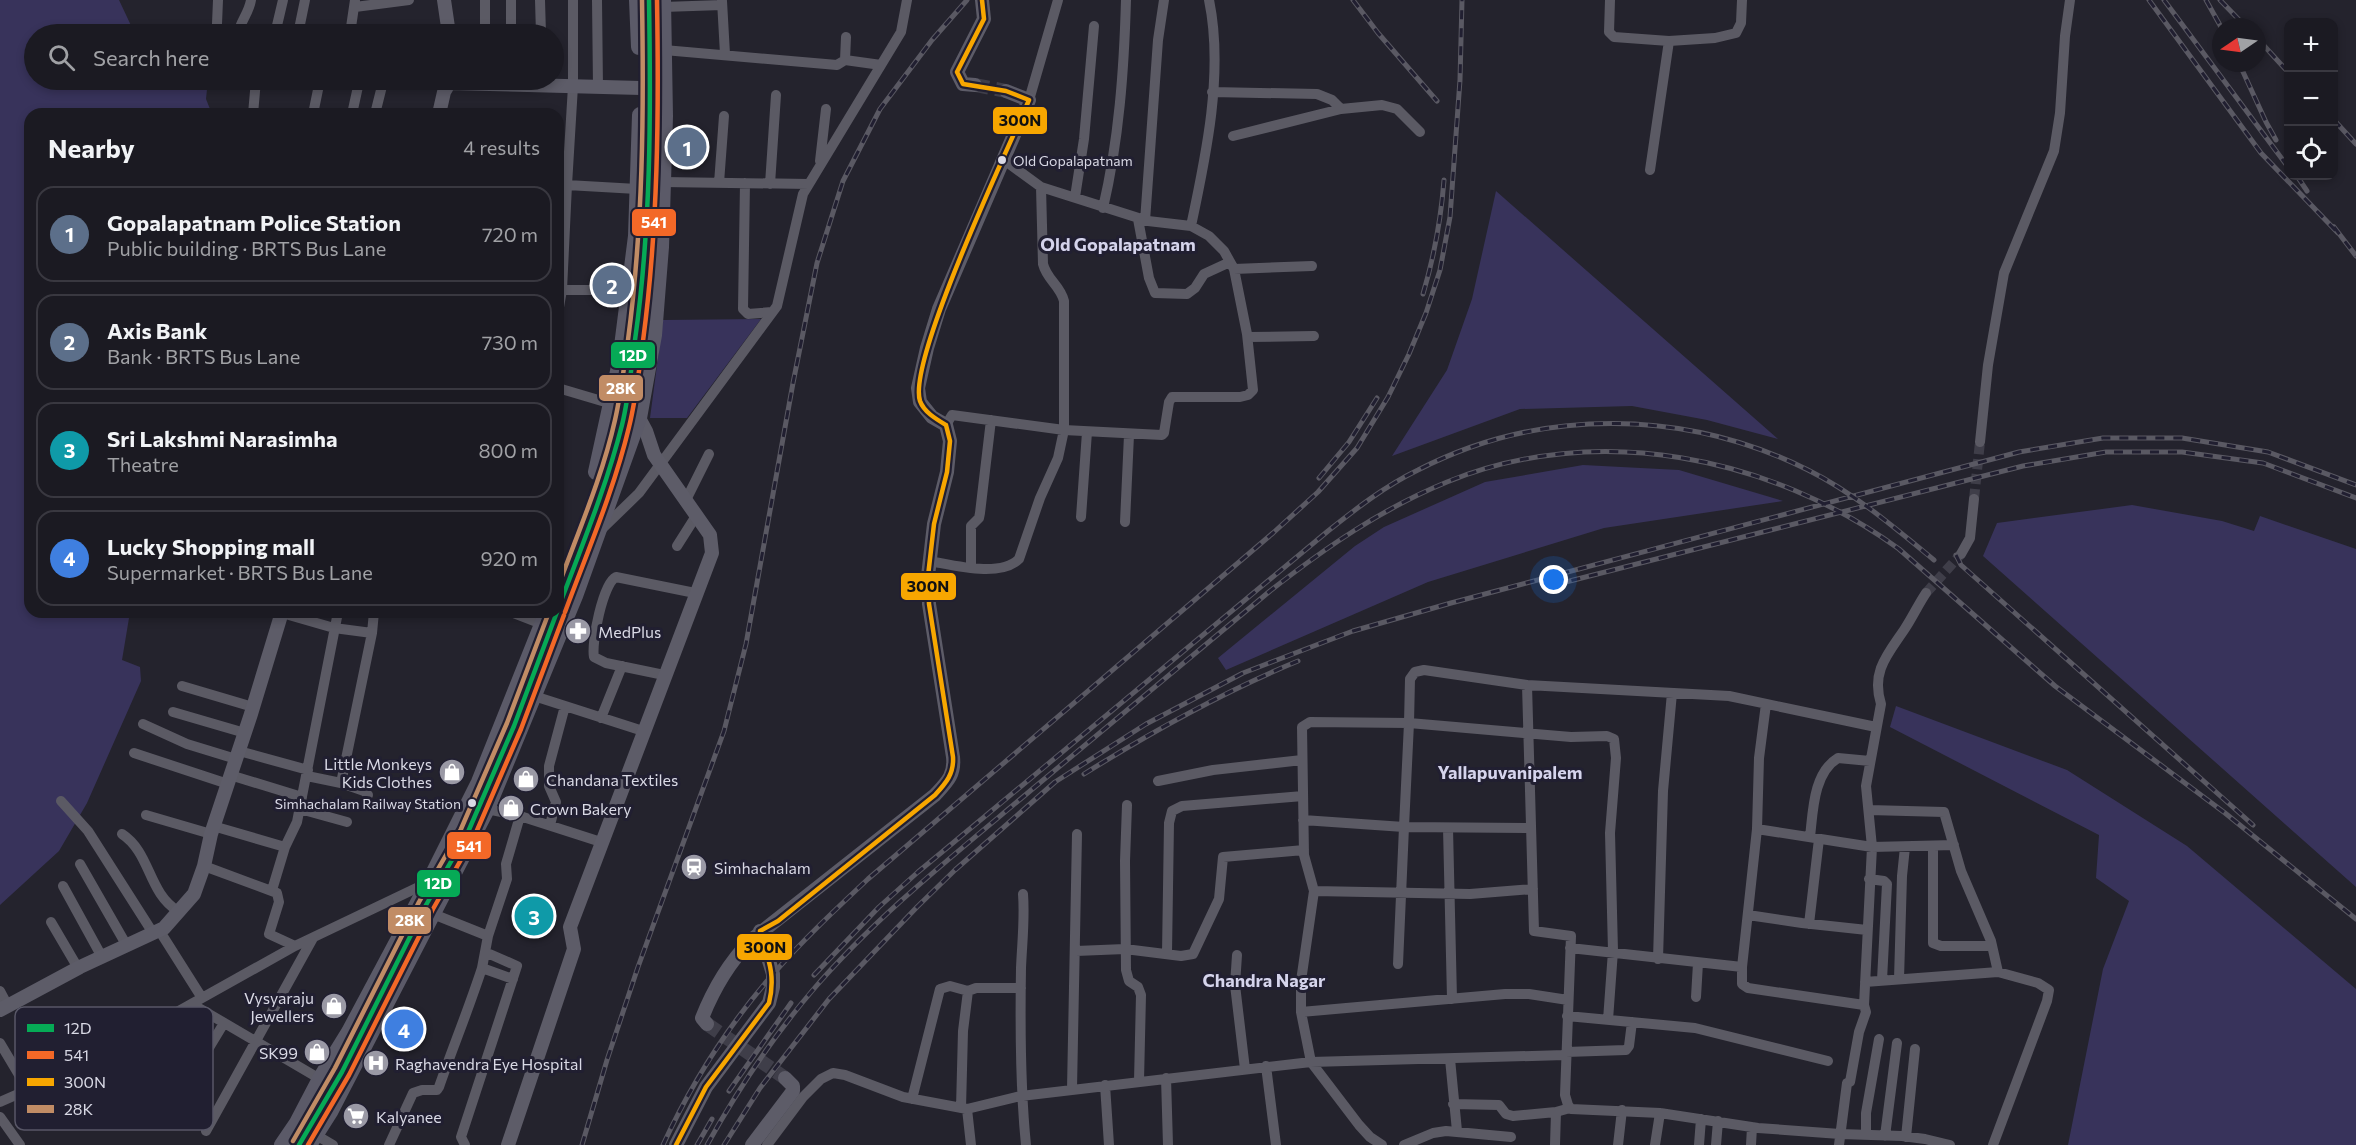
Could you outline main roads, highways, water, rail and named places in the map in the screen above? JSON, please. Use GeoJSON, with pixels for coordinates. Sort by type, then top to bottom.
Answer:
{"type":"FeatureCollection","features":[{"type":"Feature","properties":{"kind":"main road"},"geometry":{"type":"LineString","coordinates":[[564,566],[598,464],[625,410],[621,362],[636,236],[641,88],[637,0]]}},
{"type":"Feature","properties":{"kind":"main road"},"geometry":{"type":"LineString","coordinates":[[564,591],[603,485],[625,410],[654,334],[665,116],[664,50],[658,2]]}},
{"type":"Feature","properties":{"kind":"main road"},"geometry":{"type":"LineString","coordinates":[[313,1140],[487,809],[599,532],[625,410],[642,300],[648,237],[651,119],[658,2]]}},
{"type":"Feature","properties":{"kind":"main road"},"geometry":{"type":"LineString","coordinates":[[282,1145],[349,1032],[479,782],[545,618]]}},
{"type":"Feature","properties":{"kind":"main road"},"geometry":{"type":"LineString","coordinates":[[299,1145],[342,1072],[426,904],[468,832],[514,726],[554,618]]}},
{"type":"Feature","properties":{"kind":"tunnel"},"geometry":{"type":"LineString","coordinates":[[975,85],[1006,91]]}},
{"type":"Feature","properties":{"kind":"tunnel"},"geometry":{"type":"LineString","coordinates":[[1974,499],[1980,442]]}},
{"type":"Feature","properties":{"kind":"tunnel"},"geometry":{"type":"LineString","coordinates":[[1926,593],[1961,554]]}},
{"type":"Feature","properties":{"kind":"tunnel"},"geometry":{"type":"LineString","coordinates":[[707,1024],[785,1078]]}},
{"type":"Feature","properties":{"kind":"railway"},"geometry":{"type":"LineString","coordinates":[[582,1145],[638,967],[724,731],[746,644],[817,263],[843,181],[880,109],[932,40],[967,0]]}},
{"type":"Feature","properties":{"kind":"railway"},"geometry":{"type":"LineString","coordinates":[[1353,0],[1378,33],[1437,101]]}},
{"type":"Feature","properties":{"kind":"railway"},"geometry":{"type":"LineString","coordinates":[[663,1145],[686,1099],[727,1033],[758,992],[808,936],[868,879],[1273,533],[1318,492],[1357,448],[1388,397],[1409,354],[1440,270],[1450,217],[1460,80],[1462,0]]}},
{"type":"Feature","properties":{"kind":"railway"},"geometry":{"type":"LineString","coordinates":[[2149,0],[2261,153],[2338,233]]}},
{"type":"Feature","properties":{"kind":"railway"},"geometry":{"type":"LineString","coordinates":[[2164,0],[2284,162]]}},
{"type":"Feature","properties":{"kind":"railway"},"geometry":{"type":"LineString","coordinates":[[2206,0],[2216,18]]}},
{"type":"Feature","properties":{"kind":"railway"},"geometry":{"type":"LineString","coordinates":[[2220,0],[2237,18]]}},
{"type":"Feature","properties":{"kind":"railway"},"geometry":{"type":"LineString","coordinates":[[2266,48],[2284,68]]}},
{"type":"Feature","properties":{"kind":"railway"},"geometry":{"type":"LineString","coordinates":[[2243,72],[2276,140]]}},
{"type":"Feature","properties":{"kind":"railway"},"geometry":{"type":"LineString","coordinates":[[2338,124],[2356,144]]}},
{"type":"Feature","properties":{"kind":"railway"},"geometry":{"type":"LineString","coordinates":[[1423,294],[1436,238],[1444,180]]}},
{"type":"Feature","properties":{"kind":"railway"},"geometry":{"type":"LineString","coordinates":[[2300,180],[2307,191]]}},
{"type":"Feature","properties":{"kind":"railway"},"geometry":{"type":"LineString","coordinates":[[2334,227],[2356,256]]}},
{"type":"Feature","properties":{"kind":"railway"},"geometry":{"type":"LineString","coordinates":[[1319,478],[1349,442],[1377,398]]}},
{"type":"Feature","properties":{"kind":"railway"},"geometry":{"type":"LineString","coordinates":[[814,975],[879,907],[918,872],[1328,531],[1394,483],[1465,449],[1513,435],[1563,426],[1613,424],[1663,427],[1713,435],[1761,450],[1825,479],[1873,511],[1934,560]]}},
{"type":"Feature","properties":{"kind":"railway"},"geometry":{"type":"LineString","coordinates":[[724,1145],[760,1088],[829,999],[955,870],[1055,782],[1146,724],[1243,673],[1353,631],[1451,603],[2019,452],[2103,438],[2182,438],[2268,452],[2356,485]]}},
{"type":"Feature","properties":{"kind":"railway"},"geometry":{"type":"LineString","coordinates":[[707,1145],[730,1105],[783,1027],[812,991],[864,936],[949,859],[1270,591],[1354,530],[1399,504],[1447,482],[1504,464],[1562,454],[1622,452],[1681,458],[1739,471],[1795,491],[1849,517],[1899,549],[2055,686],[2225,813],[2356,919]]}},
{"type":"Feature","properties":{"kind":"railway"},"geometry":{"type":"LineString","coordinates":[[1554,585],[2023,466],[2106,452],[2182,452],[2263,463],[2356,498]]}},
{"type":"Feature","properties":{"kind":"railway"},"geometry":{"type":"LineString","coordinates":[[1956,555],[1961,565],[2253,825]]}},
{"type":"Feature","properties":{"kind":"railway"},"geometry":{"type":"LineString","coordinates":[[1084,774],[1189,713],[1298,661]]}},
{"type":"Feature","properties":{"kind":"railway"},"geometry":{"type":"LineString","coordinates":[[729,1091],[791,1003]]}},
{"type":"Feature","properties":{"kind":"railway"},"geometry":{"type":"LineString","coordinates":[[697,1145],[712,1119]]}},
{"type":"Feature","properties":{"kind":"place","name":"Gopalapatnam Police Station"},"geometry":{"type":"Point","coordinates":[687,147]}},
{"type":"Feature","properties":{"kind":"place","name":"Old Gopalapatnam"},"geometry":{"type":"Point","coordinates":[1002,160]}},
{"type":"Feature","properties":{"kind":"place","name":"Axis Bank"},"geometry":{"type":"Point","coordinates":[612,285]}},
{"type":"Feature","properties":{"kind":"place","name":"MedPlus"},"geometry":{"type":"Point","coordinates":[578,631]}},
{"type":"Feature","properties":{"kind":"place","name":"Little Monkeys Kids Clothes"},"geometry":{"type":"Point","coordinates":[452,772]}},
{"type":"Feature","properties":{"kind":"place","name":"Chandana Textiles"},"geometry":{"type":"Point","coordinates":[526,779]}},
{"type":"Feature","properties":{"kind":"place","name":"Simhachalam Railway Station"},"geometry":{"type":"Point","coordinates":[472,803]}},
{"type":"Feature","properties":{"kind":"place","name":"Crown Bakery"},"geometry":{"type":"Point","coordinates":[511,808]}},
{"type":"Feature","properties":{"kind":"place","name":"Simhachalam"},"geometry":{"type":"Point","coordinates":[694,867]}},
{"type":"Feature","properties":{"kind":"place","name":"Sri Lakshmi Narasimha"},"geometry":{"type":"Point","coordinates":[534,916]}},
{"type":"Feature","properties":{"kind":"place","name":"Vysyaraju Jewellers"},"geometry":{"type":"Point","coordinates":[334,1006]}},
{"type":"Feature","properties":{"kind":"place","name":"Lucky Shopping mall"},"geometry":{"type":"Point","coordinates":[404,1029]}},
{"type":"Feature","properties":{"kind":"place","name":"SK99"},"geometry":{"type":"Point","coordinates":[317,1052]}},
{"type":"Feature","properties":{"kind":"place","name":"Raghavendra Eye Hospital"},"geometry":{"type":"Point","coordinates":[376,1063]}},
{"type":"Feature","properties":{"kind":"place","name":"Kalyanee"},"geometry":{"type":"Point","coordinates":[356,1116]}},
{"type":"Feature","properties":{"kind":"district","name":"Old Gopalapatnam"},"geometry":{"type":"Point","coordinates":[1118,244]}},
{"type":"Feature","properties":{"kind":"district","name":"Yallapuvanipalem"},"geometry":{"type":"Point","coordinates":[1510,772]}},
{"type":"Feature","properties":{"kind":"district","name":"Chandra Nagar"},"geometry":{"type":"Point","coordinates":[1264,980]}}]}
